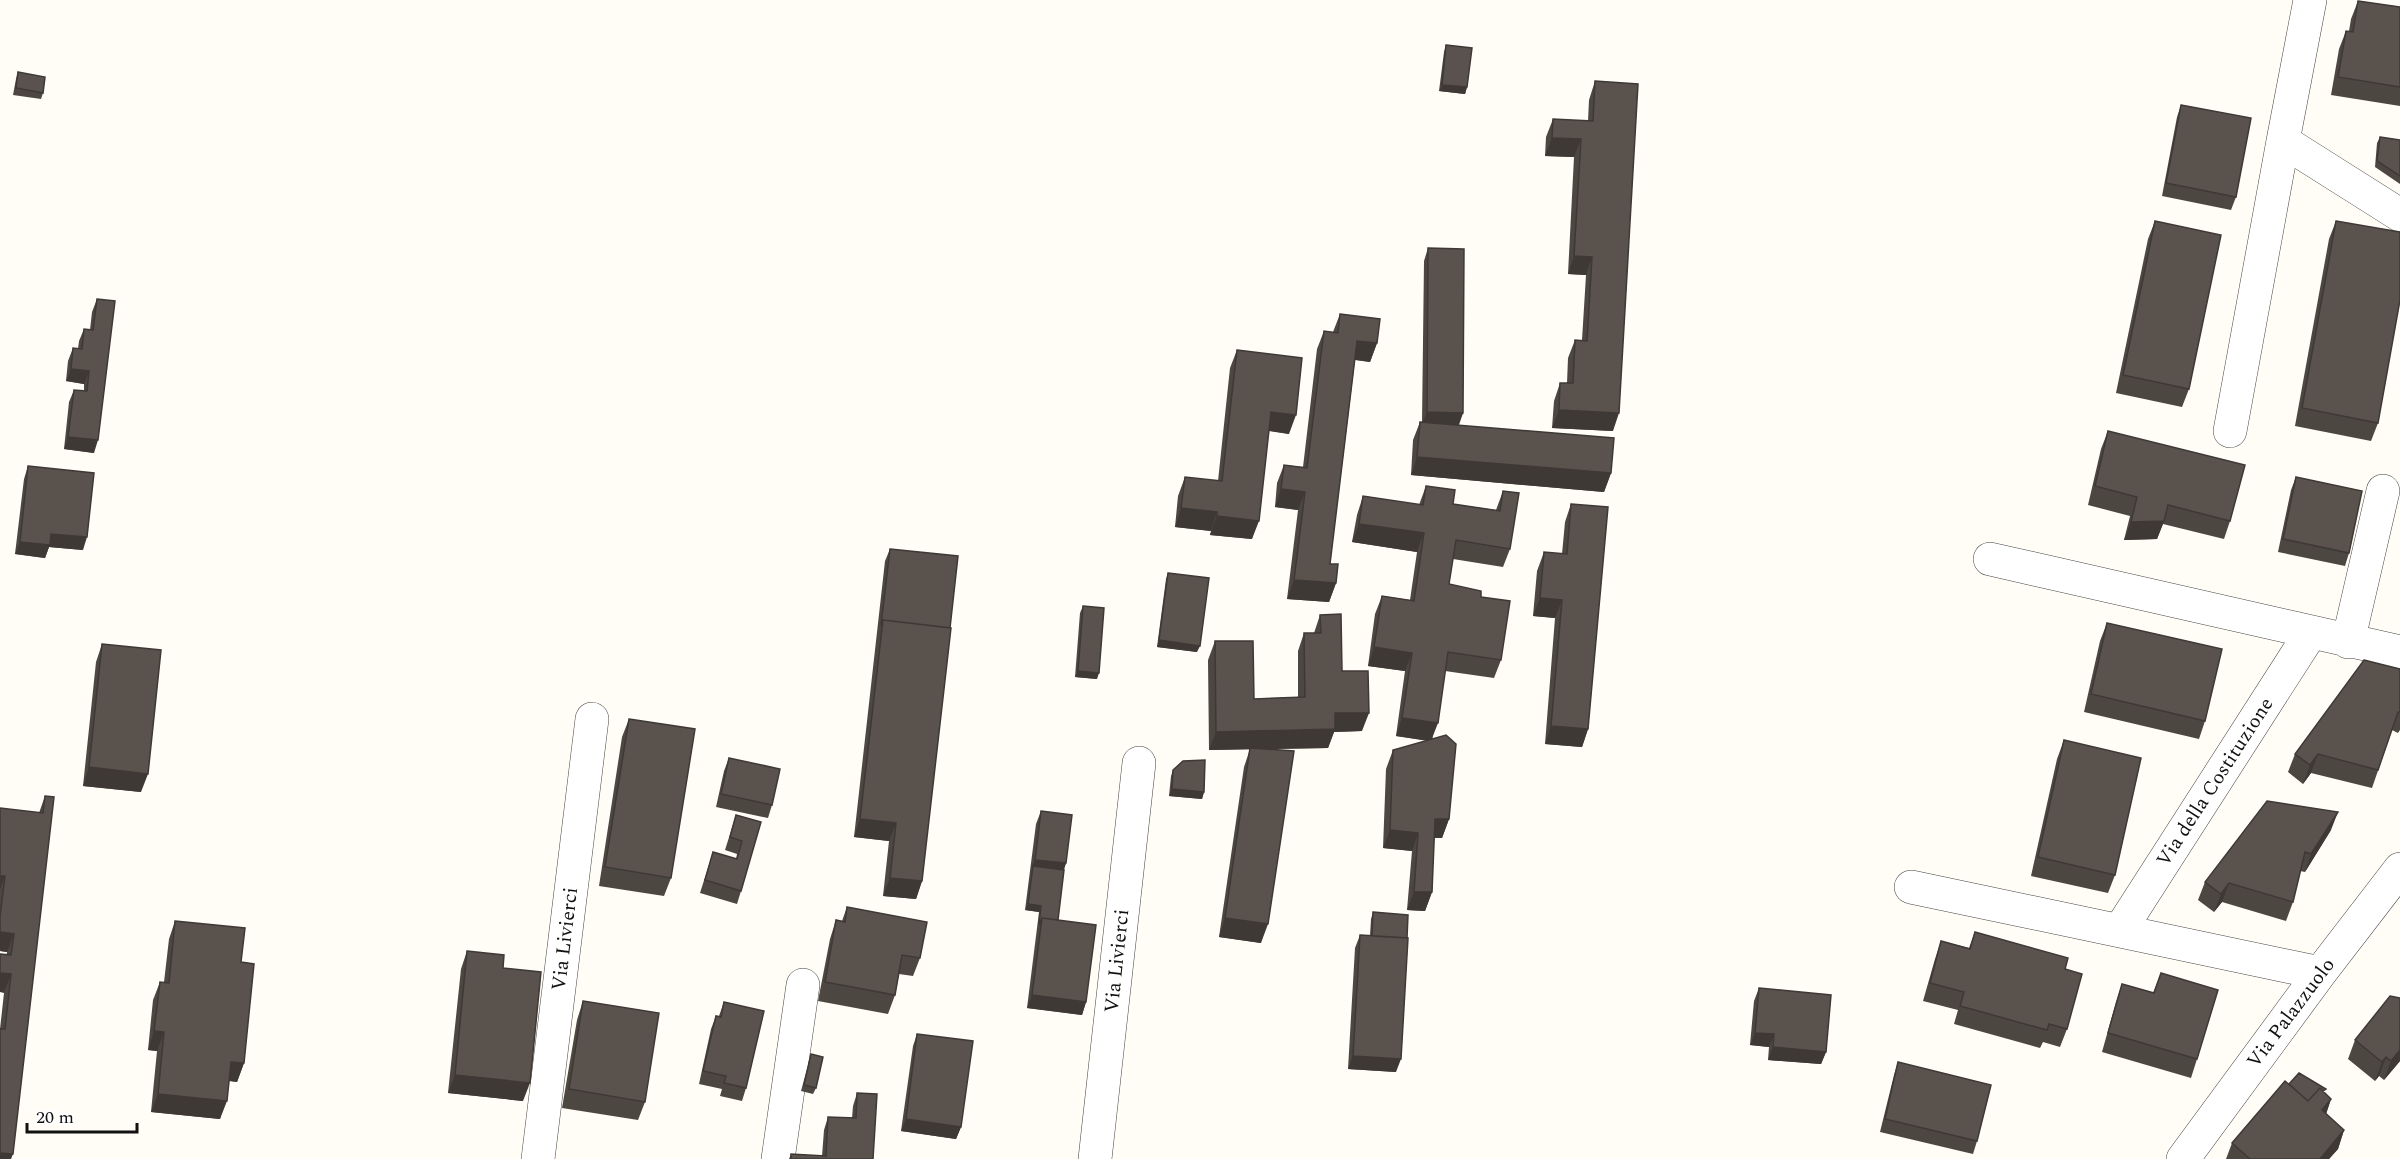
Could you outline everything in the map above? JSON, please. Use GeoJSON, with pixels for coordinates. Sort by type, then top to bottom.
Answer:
{"type":"FeatureCollection","features":[{"type":"Feature","properties":{"kind":"street"},"geometry":{"type":"LineString","coordinates":[[2230,431],[2310,0]]}},
{"type":"Feature","properties":{"kind":"street"},"geometry":{"type":"LineString","coordinates":[[2283,141],[2400,215]]}},
{"type":"Feature","properties":{"kind":"street"},"geometry":{"type":"LineString","coordinates":[[2348,642],[2383,491]]}},
{"type":"Feature","properties":{"kind":"street"},"geometry":{"type":"LineString","coordinates":[[1990,559],[2310,634],[2400,652]]}},
{"type":"Feature","properties":{"kind":"street","name":"Via della Costituzione"},"geometry":{"type":"LineString","coordinates":[[2120,930],[2310,634]]}},
{"type":"Feature","properties":{"kind":"street","name":"Via Livierci"},"geometry":{"type":"LineString","coordinates":[[538,1159],[592,719]]}},
{"type":"Feature","properties":{"kind":"street","name":"Via Livierci"},"geometry":{"type":"LineString","coordinates":[[1095,1159],[1139,763]]}},
{"type":"Feature","properties":{"kind":"street","name":"Via Palazzuolo"},"geometry":{"type":"LineString","coordinates":[[2183,1159],[2400,868]]}},
{"type":"Feature","properties":{"kind":"street"},"geometry":{"type":"LineString","coordinates":[[1911,886],[2320,973]]}},
{"type":"Feature","properties":{"kind":"street"},"geometry":{"type":"LineString","coordinates":[[778,1159],[803,985]]}},
{"type":"Feature","properties":{"kind":"building"},"geometry":{"type":"Polygon","coordinates":[[[2358,1],[2400,7],[2400,87],[2338,77],[2346,31],[2353,32],[2358,1]]]}},
{"type":"Feature","properties":{"kind":"building"},"geometry":{"type":"Polygon","coordinates":[[[1446,45],[1472,48],[1467,87],[1442,85],[1446,45]]]}},
{"type":"Feature","properties":{"kind":"building"},"geometry":{"type":"Polygon","coordinates":[[[18,72],[45,77],[43,93],[16,88],[18,72]]]}},
{"type":"Feature","properties":{"kind":"building"},"geometry":{"type":"Polygon","coordinates":[[[1595,81],[1638,84],[1619,413],[1559,410],[1560,383],[1573,383],[1575,340],[1587,341],[1592,257],[1574,256],[1581,139],[1552,138],[1553,119],[1593,121],[1595,81]]]}},
{"type":"Feature","properties":{"kind":"building"},"geometry":{"type":"Polygon","coordinates":[[[2181,105],[2251,118],[2236,197],[2166,183],[2181,105]]]}},
{"type":"Feature","properties":{"kind":"building"},"geometry":{"type":"Polygon","coordinates":[[[2380,137],[2400,140],[2400,176],[2377,161],[2380,137]]]}},
{"type":"Feature","properties":{"kind":"building"},"geometry":{"type":"Polygon","coordinates":[[[2155,221],[2221,235],[2189,389],[2123,375],[2155,221]]]}},
{"type":"Feature","properties":{"kind":"building"},"geometry":{"type":"Polygon","coordinates":[[[2336,221],[2400,232],[2400,300],[2378,423],[2302,408],[2336,221]]]}},
{"type":"Feature","properties":{"kind":"building"},"geometry":{"type":"Polygon","coordinates":[[[1428,248],[1464,249],[1463,413],[1427,412],[1428,248]]]}},
{"type":"Feature","properties":{"kind":"building"},"geometry":{"type":"Polygon","coordinates":[[[97,299],[115,301],[98,440],[68,437],[74,390],[87,391],[89,371],[71,369],[73,348],[82,349],[84,329],[93,330],[97,299]]]}},
{"type":"Feature","properties":{"kind":"building"},"geometry":{"type":"Polygon","coordinates":[[[1340,314],[1380,319],[1377,343],[1357,341],[1330,564],[1338,564],[1336,583],[1294,580],[1305,492],[1281,489],[1284,465],[1307,468],[1324,331],[1338,333],[1340,314]]]}},
{"type":"Feature","properties":{"kind":"building"},"geometry":{"type":"Polygon","coordinates":[[[1237,350],[1302,358],[1296,415],[1271,412],[1259,521],[1217,516],[1217,512],[1181,508],[1185,477],[1222,481],[1237,350]]]}},
{"type":"Feature","properties":{"kind":"building"},"geometry":{"type":"Polygon","coordinates":[[[1420,422],[1614,438],[1611,473],[1417,457],[1420,422]]]}},
{"type":"Feature","properties":{"kind":"building"},"geometry":{"type":"Polygon","coordinates":[[[2108,431],[2245,465],[2230,521],[2168,505],[2164,521],[2131,522],[2137,497],[2095,486],[2108,431]]]}},
{"type":"Feature","properties":{"kind":"building"},"geometry":{"type":"Polygon","coordinates":[[[28,466],[94,473],[87,537],[51,534],[50,545],[20,542],[28,466]]]}},
{"type":"Feature","properties":{"kind":"building"},"geometry":{"type":"Polygon","coordinates":[[[2296,477],[2362,491],[2349,553],[2283,539],[2296,477]]]}},
{"type":"Feature","properties":{"kind":"building"},"geometry":{"type":"Polygon","coordinates":[[[1426,486],[1455,490],[1453,504],[1500,511],[1503,491],[1519,493],[1510,549],[1456,540],[1449,584],[1481,591],[1481,597],[1510,601],[1501,660],[1448,652],[1438,723],[1402,718],[1412,653],[1374,647],[1382,596],[1414,601],[1424,533],[1359,524],[1363,496],[1423,505],[1426,486]]]}},
{"type":"Feature","properties":{"kind":"building"},"geometry":{"type":"Polygon","coordinates":[[[1571,504],[1608,507],[1588,729],[1551,726],[1562,600],[1540,598],[1544,552],[1567,554],[1571,504]]]}},
{"type":"Feature","properties":{"kind":"building"},"geometry":{"type":"Polygon","coordinates":[[[890,549],[958,556],[950,628],[883,620],[881,625],[890,549]]]}},
{"type":"Feature","properties":{"kind":"building"},"geometry":{"type":"Polygon","coordinates":[[[1168,573],[1209,578],[1200,646],[1159,640],[1168,573]]]}},
{"type":"Feature","properties":{"kind":"building"},"geometry":{"type":"Polygon","coordinates":[[[1083,606],[1104,608],[1099,673],[1078,671],[1083,606]]]}},
{"type":"Feature","properties":{"kind":"building"},"geometry":{"type":"Polygon","coordinates":[[[1341,614],[1342,671],[1368,671],[1369,713],[1335,713],[1335,729],[1216,732],[1215,641],[1253,641],[1254,699],[1305,697],[1304,633],[1321,633],[1320,615],[1341,614]]]}},
{"type":"Feature","properties":{"kind":"building"},"geometry":{"type":"Polygon","coordinates":[[[883,620],[951,628],[922,881],[890,878],[896,823],[860,819],[883,620]]]}},
{"type":"Feature","properties":{"kind":"building"},"geometry":{"type":"Polygon","coordinates":[[[2107,623],[2222,649],[2205,721],[2091,694],[2107,623]]]}},
{"type":"Feature","properties":{"kind":"building"},"geometry":{"type":"Polygon","coordinates":[[[102,644],[161,650],[148,774],[89,767],[102,644]]]}},
{"type":"Feature","properties":{"kind":"building"},"geometry":{"type":"Polygon","coordinates":[[[2364,660],[2400,669],[2400,712],[2398,712],[2378,770],[2318,754],[2310,765],[2295,754],[2364,660]]]}},
{"type":"Feature","properties":{"kind":"building"},"geometry":{"type":"Polygon","coordinates":[[[629,719],[695,729],[671,878],[605,867],[629,719]]]}},
{"type":"Feature","properties":{"kind":"building"},"geometry":{"type":"Polygon","coordinates":[[[1446,735],[1456,744],[1449,819],[1435,819],[1432,892],[1414,892],[1418,833],[1390,830],[1393,750],[1446,735]]]}},
{"type":"Feature","properties":{"kind":"building"},"geometry":{"type":"Polygon","coordinates":[[[2064,740],[2141,758],[2115,875],[2038,857],[2064,740]]]}},
{"type":"Feature","properties":{"kind":"building"},"geometry":{"type":"Polygon","coordinates":[[[1250,748],[1294,751],[1268,924],[1225,918],[1250,748]]]}},
{"type":"Feature","properties":{"kind":"building"},"geometry":{"type":"Polygon","coordinates":[[[729,758],[780,769],[772,805],[721,794],[729,758]]]}},
{"type":"Feature","properties":{"kind":"building"},"geometry":{"type":"Polygon","coordinates":[[[1205,760],[1204,792],[1172,789],[1173,770],[1183,761],[1205,760]]]}},
{"type":"Feature","properties":{"kind":"building"},"geometry":{"type":"Polygon","coordinates":[[[45,796],[54,797],[13,1154],[0,1153],[0,1029],[5,1029],[11,974],[0,973],[0,954],[11,955],[14,934],[0,932],[5,876],[0,876],[0,808],[43,813],[45,796]]]}},
{"type":"Feature","properties":{"kind":"building"},"geometry":{"type":"Polygon","coordinates":[[[2267,801],[2338,812],[2311,854],[2305,852],[2293,902],[2229,883],[2221,894],[2205,882],[2267,801]]]}},
{"type":"Feature","properties":{"kind":"building"},"geometry":{"type":"Polygon","coordinates":[[[1041,811],[1072,815],[1066,863],[1035,860],[1041,811]]]}},
{"type":"Feature","properties":{"kind":"building"},"geometry":{"type":"Polygon","coordinates":[[[736,815],[761,822],[741,891],[705,880],[713,852],[737,859],[742,841],[730,837],[736,815]]]}},
{"type":"Feature","properties":{"kind":"building"},"geometry":{"type":"Polygon","coordinates":[[[1033,866],[1064,870],[1058,920],[1042,918],[1039,925],[1041,906],[1028,904],[1033,866]]]}},
{"type":"Feature","properties":{"kind":"building"},"geometry":{"type":"Polygon","coordinates":[[[847,907],[927,922],[920,958],[902,955],[895,995],[825,982],[836,920],[845,922],[847,907]]]}},
{"type":"Feature","properties":{"kind":"building"},"geometry":{"type":"Polygon","coordinates":[[[1373,912],[1408,915],[1407,938],[1372,936],[1373,912]]]}},
{"type":"Feature","properties":{"kind":"building"},"geometry":{"type":"Polygon","coordinates":[[[1042,918],[1096,925],[1086,1002],[1032,995],[1042,918]]]}},
{"type":"Feature","properties":{"kind":"building"},"geometry":{"type":"Polygon","coordinates":[[[175,921],[245,928],[241,962],[254,964],[244,1063],[231,1062],[227,1101],[158,1094],[164,1032],[154,1031],[160,982],[169,983],[175,921]]]}},
{"type":"Feature","properties":{"kind":"building"},"geometry":{"type":"Polygon","coordinates":[[[1975,932],[2068,958],[2065,969],[2082,974],[2067,1029],[2049,1024],[2047,1030],[1960,1006],[1964,992],[1930,983],[1941,941],[1970,949],[1975,932]]]}},
{"type":"Feature","properties":{"kind":"building"},"geometry":{"type":"Polygon","coordinates":[[[1360,935],[1408,938],[1401,1059],[1353,1056],[1360,935]]]}},
{"type":"Feature","properties":{"kind":"building"},"geometry":{"type":"Polygon","coordinates":[[[467,951],[504,955],[503,968],[541,972],[530,1083],[455,1075],[467,951]]]}},
{"type":"Feature","properties":{"kind":"building"},"geometry":{"type":"Polygon","coordinates":[[[2161,973],[2218,990],[2197,1059],[2108,1033],[2122,984],[2154,993],[2161,973]]]}},
{"type":"Feature","properties":{"kind":"building"},"geometry":{"type":"Polygon","coordinates":[[[1759,988],[1831,995],[1826,1052],[1773,1047],[1774,1034],[1755,1033],[1759,988]]]}},
{"type":"Feature","properties":{"kind":"building"},"geometry":{"type":"Polygon","coordinates":[[[2390,996],[2400,998],[2400,1050],[2391,1061],[2386,1057],[2382,1062],[2355,1040],[2390,996]]]}},
{"type":"Feature","properties":{"kind":"building"},"geometry":{"type":"Polygon","coordinates":[[[583,1001],[659,1013],[645,1102],[569,1089],[583,1001]]]}},
{"type":"Feature","properties":{"kind":"building"},"geometry":{"type":"Polygon","coordinates":[[[724,1002],[764,1011],[746,1088],[724,1083],[726,1076],[703,1071],[716,1016],[721,1017],[724,1002]]]}},
{"type":"Feature","properties":{"kind":"building"},"geometry":{"type":"Polygon","coordinates":[[[917,1034],[973,1041],[961,1127],[906,1119],[917,1034]]]}},
{"type":"Feature","properties":{"kind":"building"},"geometry":{"type":"Polygon","coordinates":[[[811,1054],[823,1057],[816,1088],[804,1085],[811,1054]]]}},
{"type":"Feature","properties":{"kind":"building"},"geometry":{"type":"Polygon","coordinates":[[[1898,1062],[1991,1085],[1977,1141],[1885,1119],[1898,1062]]]}},
{"type":"Feature","properties":{"kind":"building"},"geometry":{"type":"Polygon","coordinates":[[[2299,1073],[2326,1089],[2323,1091],[2320,1088],[2308,1101],[2289,1084],[2299,1073]]]}},
{"type":"Feature","properties":{"kind":"building"},"geometry":{"type":"Polygon","coordinates":[[[2285,1081],[2308,1101],[2320,1088],[2331,1099],[2322,1110],[2344,1130],[2320,1159],[2250,1159],[2232,1143],[2285,1081]]]}},
{"type":"Feature","properties":{"kind":"building"},"geometry":{"type":"Polygon","coordinates":[[[857,1093],[877,1094],[873,1159],[791,1159],[791,1154],[826,1156],[828,1117],[856,1118],[857,1093]]]}}]}
